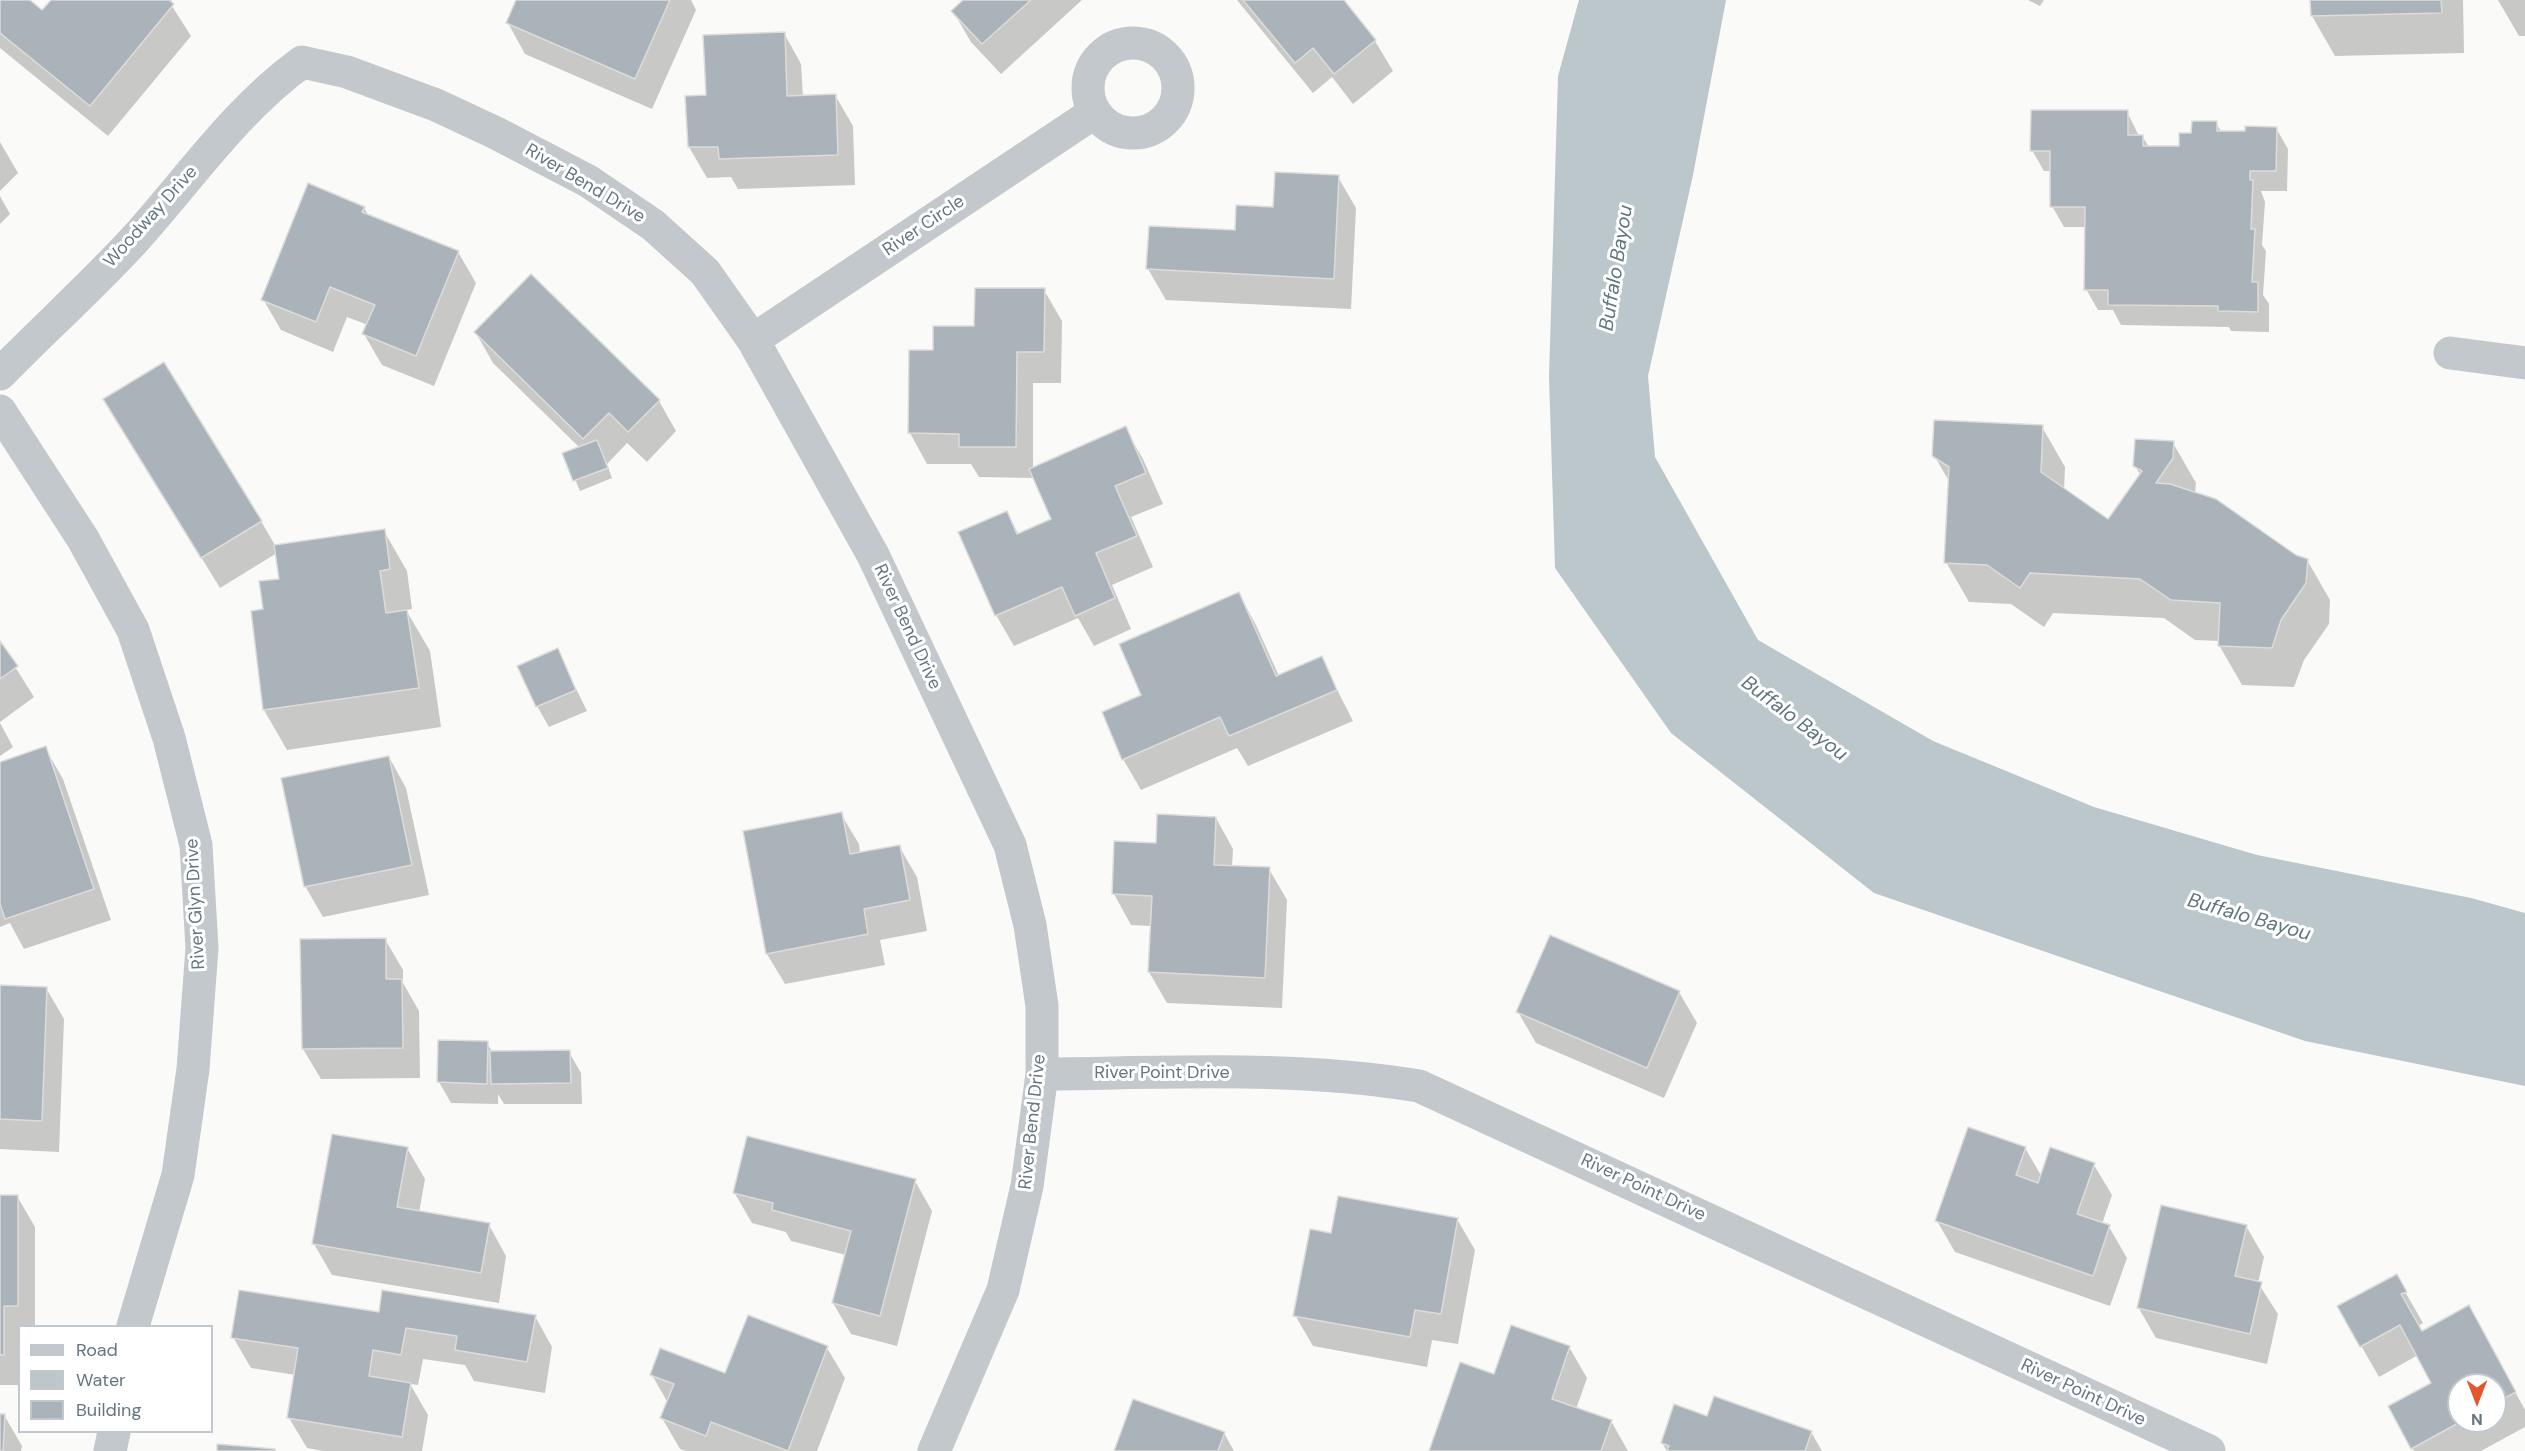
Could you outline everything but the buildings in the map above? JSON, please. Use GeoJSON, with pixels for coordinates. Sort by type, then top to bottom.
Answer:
{"type":"FeatureCollection","features":[{"type":"Feature","properties":{"kind":"street","name":"River Bend Drive"},"geometry":{"type":"LineString","coordinates":[[302,62],[347,72],[436,105],[496,133],[588,181],[653,225],[705,272],[753,340],[873,555],[1010,845],[1030,926],[1042,1006],[1042,1074],[1027,1186],[1003,1290],[934,1451]]}},
{"type":"Feature","properties":{"kind":"street","name":"Woodway Drive"},"geometry":{"type":"LineString","coordinates":[[0,374],[135,239],[249,106],[302,62]]}},
{"type":"Feature","properties":{"kind":"street","name":"River Circle"},"geometry":{"type":"LineString","coordinates":[[753,340],[1095,112]]}},
{"type":"Feature","properties":{"kind":"street"},"geometry":{"type":"LineString","coordinates":[[2450,353],[2525,363]]}},
{"type":"Feature","properties":{"kind":"street","name":"River Glyn Drive"},"geometry":{"type":"LineString","coordinates":[[0,411],[83,539],[133,630],[169,738],[196,845],[202,948],[194,1069],[178,1175],[133,1325]]}},
{"type":"Feature","properties":{"kind":"street","name":"River Point Drive"},"geometry":{"type":"LineString","coordinates":[[1042,1074],[1268,1073],[1358,1076],[1419,1086],[2209,1451]]}},
{"type":"Feature","properties":{"kind":"street"},"geometry":{"type":"LineString","coordinates":[[110,1451],[114,1433]]}},
{"type":"Feature","properties":{"kind":"water","name":"Buffalo Bayou"},"geometry":{"type":"Polygon","coordinates":[[[1579,0],[1726,0],[1693,175],[1648,376],[1655,457],[1758,640],[1933,741],[2094,807],[2257,855],[2471,898],[2525,913],[2525,1086],[2305,1041],[1874,893],[1671,733],[1555,568],[1549,377],[1558,76],[1579,0]]]}}]}
